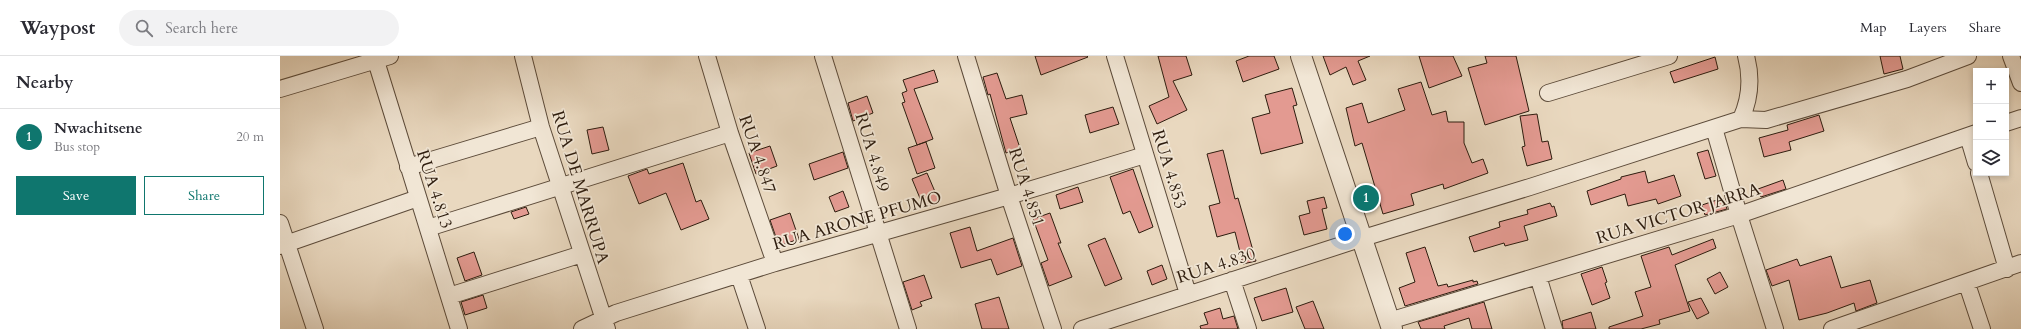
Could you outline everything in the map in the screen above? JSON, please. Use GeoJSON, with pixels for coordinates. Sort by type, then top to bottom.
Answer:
{"type":"FeatureCollection","features":[{"type":"Feature","properties":{"kind":"street","name":"RUA DE MARRUPA"},"geometry":{"type":"LineString","coordinates":[[523,56],[542,128],[605,324]]}},
{"type":"Feature","properties":{"kind":"street","name":"RUA 4.847"},"geometry":{"type":"LineString","coordinates":[[707,56],[730,133],[775,263]]}},
{"type":"Feature","properties":{"kind":"street","name":"RUA 4.849"},"geometry":{"type":"LineString","coordinates":[[823,56],[908,329]]}},
{"type":"Feature","properties":{"kind":"street","name":"RUA 4.851"},"geometry":{"type":"LineString","coordinates":[[966,56],[1009,196],[1053,329]]}},
{"type":"Feature","properties":{"kind":"street","name":"RUA 4.853"},"geometry":{"type":"LineString","coordinates":[[1115,56],[1188,294]]}},
{"type":"Feature","properties":{"kind":"street"},"geometry":{"type":"LineString","coordinates":[[1301,56],[1363,238],[1390,325]]}},
{"type":"Feature","properties":{"kind":"street"},"geometry":{"type":"LineString","coordinates":[[1548,93],[1669,56]]}},
{"type":"Feature","properties":{"kind":"street"},"geometry":{"type":"LineString","coordinates":[[1746,56],[1749,74],[1749,91],[1747,105],[1741,119],[1766,120],[1907,80],[1968,56]]}},
{"type":"Feature","properties":{"kind":"street"},"geometry":{"type":"LineString","coordinates":[[2010,56],[2021,83]]}},
{"type":"Feature","properties":{"kind":"street"},"geometry":{"type":"LineString","coordinates":[[280,89],[383,58]]}},
{"type":"Feature","properties":{"kind":"street","name":"RUA 4.813"},"geometry":{"type":"LineString","coordinates":[[383,58],[408,167],[459,329]]}},
{"type":"Feature","properties":{"kind":"street"},"geometry":{"type":"LineString","coordinates":[[2009,122],[2021,118]]}},
{"type":"Feature","properties":{"kind":"street","name":"RUA 4.830"},"geometry":{"type":"LineString","coordinates":[[1082,329],[1363,238],[1741,119]]}},
{"type":"Feature","properties":{"kind":"street"},"geometry":{"type":"LineString","coordinates":[[408,167],[542,128]]}},
{"type":"Feature","properties":{"kind":"street"},"geometry":{"type":"LineString","coordinates":[[1714,128],[1739,215],[1775,329]]}},
{"type":"Feature","properties":{"kind":"street"},"geometry":{"type":"LineString","coordinates":[[428,228],[560,185],[730,133]]}},
{"type":"Feature","properties":{"kind":"street","name":"RUA VICTOR JARRA"},"geometry":{"type":"LineString","coordinates":[[1390,325],[1538,276],[1739,215],[1972,135]]}},
{"type":"Feature","properties":{"kind":"street","name":"RUA ARONE PFUMO"},"geometry":{"type":"LineString","coordinates":[[582,329],[605,324],[616,313],[775,263],[1009,196],[1145,155]]}},
{"type":"Feature","properties":{"kind":"street"},"geometry":{"type":"LineString","coordinates":[[1832,329],[1967,284],[2014,266],[1980,176]]}},
{"type":"Feature","properties":{"kind":"street"},"geometry":{"type":"LineString","coordinates":[[283,244],[418,198]]}},
{"type":"Feature","properties":{"kind":"street"},"geometry":{"type":"LineString","coordinates":[[280,223],[283,244],[315,329]]}},
{"type":"Feature","properties":{"kind":"street"},"geometry":{"type":"LineString","coordinates":[[449,296],[582,254]]}},
{"type":"Feature","properties":{"kind":"street"},"geometry":{"type":"LineString","coordinates":[[739,275],[757,329]]}},
{"type":"Feature","properties":{"kind":"street"},"geometry":{"type":"LineString","coordinates":[[1538,276],[1554,329]]}},
{"type":"Feature","properties":{"kind":"street"},"geometry":{"type":"LineString","coordinates":[[1232,280],[1248,329]]}},
{"type":"Feature","properties":{"kind":"street"},"geometry":{"type":"LineString","coordinates":[[1967,284],[1982,329]]}},
{"type":"Feature","properties":{"kind":"building"},"geometry":{"type":"Polygon","coordinates":[[[1035,56],[1087,56],[1088,57],[1041,75],[1035,56]]]}},
{"type":"Feature","properties":{"kind":"building"},"geometry":{"type":"Polygon","coordinates":[[[1158,56],[1186,56],[1192,75],[1173,81],[1187,110],[1157,124],[1149,106],[1169,97],[1158,56]]]}},
{"type":"Feature","properties":{"kind":"building"},"geometry":{"type":"Polygon","coordinates":[[[1249,56],[1274,56],[1279,69],[1243,82],[1236,61],[1249,56]]]}},
{"type":"Feature","properties":{"kind":"building"},"geometry":{"type":"Polygon","coordinates":[[[1323,56],[1370,56],[1358,61],[1366,80],[1353,85],[1346,67],[1330,75],[1323,56]]]}},
{"type":"Feature","properties":{"kind":"building"},"geometry":{"type":"Polygon","coordinates":[[[1419,56],[1453,56],[1462,76],[1429,88],[1419,56]]]}},
{"type":"Feature","properties":{"kind":"building"},"geometry":{"type":"Polygon","coordinates":[[[1485,56],[1516,56],[1529,111],[1485,125],[1468,68],[1487,63],[1485,56]]]}},
{"type":"Feature","properties":{"kind":"building"},"geometry":{"type":"Polygon","coordinates":[[[1880,56],[1900,56],[1903,69],[1884,74],[1880,56]]]}},
{"type":"Feature","properties":{"kind":"building"},"geometry":{"type":"Polygon","coordinates":[[[1715,57],[1718,69],[1674,83],[1670,72],[1715,57]]]}},
{"type":"Feature","properties":{"kind":"building"},"geometry":{"type":"Polygon","coordinates":[[[934,70],[938,82],[914,89],[933,139],[917,145],[902,103],[905,102],[902,93],[907,91],[903,80],[934,70]]]}},
{"type":"Feature","properties":{"kind":"building"},"geometry":{"type":"Polygon","coordinates":[[[997,73],[1006,99],[1022,95],[1027,114],[1010,118],[1020,148],[1006,153],[990,94],[988,95],[983,77],[997,73]]]}},
{"type":"Feature","properties":{"kind":"building"},"geometry":{"type":"Polygon","coordinates":[[[1421,82],[1432,115],[1446,111],[1448,122],[1464,122],[1464,143],[1472,163],[1483,159],[1488,173],[1444,189],[1443,184],[1411,194],[1414,205],[1383,214],[1362,143],[1355,146],[1346,108],[1362,103],[1368,123],[1405,110],[1398,89],[1421,82]]]}},
{"type":"Feature","properties":{"kind":"building"},"geometry":{"type":"Polygon","coordinates":[[[1292,88],[1297,105],[1293,106],[1303,143],[1261,154],[1252,118],[1270,113],[1265,95],[1292,88]]]}},
{"type":"Feature","properties":{"kind":"building"},"geometry":{"type":"Polygon","coordinates":[[[867,96],[873,113],[853,121],[848,103],[867,96]]]}},
{"type":"Feature","properties":{"kind":"building"},"geometry":{"type":"Polygon","coordinates":[[[1113,107],[1119,124],[1090,133],[1085,115],[1113,107]]]}},
{"type":"Feature","properties":{"kind":"building"},"geometry":{"type":"Polygon","coordinates":[[[1537,114],[1542,142],[1548,141],[1552,159],[1527,166],[1522,147],[1525,146],[1520,116],[1537,114]]]}},
{"type":"Feature","properties":{"kind":"building"},"geometry":{"type":"Polygon","coordinates":[[[1819,115],[1824,131],[1789,142],[1791,150],[1764,157],[1759,138],[1788,130],[1787,125],[1819,115]]]}},
{"type":"Feature","properties":{"kind":"building"},"geometry":{"type":"Polygon","coordinates":[[[603,127],[609,150],[592,154],[587,130],[603,127]]]}},
{"type":"Feature","properties":{"kind":"building"},"geometry":{"type":"Polygon","coordinates":[[[926,142],[935,168],[917,174],[908,148],[926,142]]]}},
{"type":"Feature","properties":{"kind":"building"},"geometry":{"type":"Polygon","coordinates":[[[770,146],[777,166],[756,174],[749,153],[770,146]]]}},
{"type":"Feature","properties":{"kind":"building"},"geometry":{"type":"Polygon","coordinates":[[[1223,150],[1235,199],[1238,198],[1256,261],[1243,264],[1235,232],[1217,237],[1209,206],[1220,203],[1207,154],[1223,150]]]}},
{"type":"Feature","properties":{"kind":"building"},"geometry":{"type":"Polygon","coordinates":[[[1708,150],[1716,176],[1705,179],[1697,153],[1708,150]]]}},
{"type":"Feature","properties":{"kind":"building"},"geometry":{"type":"Polygon","coordinates":[[[843,152],[848,168],[814,180],[809,164],[843,152]]]}},
{"type":"Feature","properties":{"kind":"building"},"geometry":{"type":"Polygon","coordinates":[[[683,163],[696,202],[701,200],[709,219],[681,230],[666,193],[639,204],[628,176],[647,169],[649,174],[683,163]]]}},
{"type":"Feature","properties":{"kind":"building"},"geometry":{"type":"Polygon","coordinates":[[[1133,169],[1153,227],[1139,233],[1130,211],[1123,214],[1110,177],[1133,169]]]}},
{"type":"Feature","properties":{"kind":"building"},"geometry":{"type":"Polygon","coordinates":[[[1645,171],[1648,183],[1674,175],[1681,196],[1658,204],[1656,199],[1628,206],[1625,194],[1591,205],[1587,191],[1621,179],[1621,177],[1645,171]]]}},
{"type":"Feature","properties":{"kind":"building"},"geometry":{"type":"Polygon","coordinates":[[[927,173],[939,201],[924,208],[912,179],[927,173]]]}},
{"type":"Feature","properties":{"kind":"building"},"geometry":{"type":"Polygon","coordinates":[[[1783,180],[1786,189],[1761,197],[1758,189],[1783,180]]]}},
{"type":"Feature","properties":{"kind":"building"},"geometry":{"type":"Polygon","coordinates":[[[1078,187],[1083,202],[1060,209],[1056,195],[1078,187]]]}},
{"type":"Feature","properties":{"kind":"building"},"geometry":{"type":"Polygon","coordinates":[[[843,191],[849,207],[835,212],[829,197],[843,191]]]}},
{"type":"Feature","properties":{"kind":"building"},"geometry":{"type":"Polygon","coordinates":[[[1324,197],[1327,208],[1322,209],[1327,229],[1304,235],[1299,216],[1310,213],[1307,201],[1324,197]]]}},
{"type":"Feature","properties":{"kind":"building"},"geometry":{"type":"Polygon","coordinates":[[[1723,198],[1727,209],[1705,215],[1702,205],[1723,198]]]}},
{"type":"Feature","properties":{"kind":"building"},"geometry":{"type":"Polygon","coordinates":[[[1550,203],[1552,207],[1554,206],[1557,216],[1524,226],[1528,240],[1505,246],[1504,243],[1474,252],[1469,237],[1500,227],[1499,222],[1528,214],[1527,210],[1550,203]]]}},
{"type":"Feature","properties":{"kind":"building"},"geometry":{"type":"Polygon","coordinates":[[[526,207],[529,214],[514,219],[511,212],[526,207]]]}},
{"type":"Feature","properties":{"kind":"building"},"geometry":{"type":"Polygon","coordinates":[[[790,213],[799,239],[779,246],[770,220],[790,213]]]}},
{"type":"Feature","properties":{"kind":"building"},"geometry":{"type":"Polygon","coordinates":[[[1050,213],[1061,243],[1058,243],[1072,277],[1049,286],[1041,263],[1048,260],[1033,219],[1050,213]]]}},
{"type":"Feature","properties":{"kind":"building"},"geometry":{"type":"Polygon","coordinates":[[[970,227],[977,251],[1013,238],[1022,266],[997,275],[991,259],[961,268],[950,233],[970,227]]]}},
{"type":"Feature","properties":{"kind":"building"},"geometry":{"type":"Polygon","coordinates":[[[1105,238],[1122,279],[1105,286],[1088,245],[1105,238]]]}},
{"type":"Feature","properties":{"kind":"building"},"geometry":{"type":"Polygon","coordinates":[[[1713,239],[1716,248],[1675,265],[1690,311],[1659,320],[1660,324],[1641,329],[1609,329],[1609,327],[1643,316],[1635,292],[1651,287],[1641,256],[1669,247],[1672,255],[1713,239]]]}},
{"type":"Feature","properties":{"kind":"building"},"geometry":{"type":"Polygon","coordinates":[[[1425,247],[1438,286],[1447,284],[1448,287],[1473,280],[1473,282],[1477,281],[1478,284],[1405,306],[1399,288],[1415,282],[1406,253],[1425,247]]]}},
{"type":"Feature","properties":{"kind":"building"},"geometry":{"type":"Polygon","coordinates":[[[474,252],[482,275],[465,281],[457,258],[474,252]]]}},
{"type":"Feature","properties":{"kind":"building"},"geometry":{"type":"Polygon","coordinates":[[[1831,256],[1841,288],[1870,280],[1877,303],[1856,311],[1854,303],[1827,313],[1799,320],[1789,280],[1772,286],[1766,270],[1797,259],[1800,266],[1831,256]]]}},
{"type":"Feature","properties":{"kind":"building"},"geometry":{"type":"Polygon","coordinates":[[[1162,265],[1167,279],[1152,285],[1147,271],[1162,265]]]}},
{"type":"Feature","properties":{"kind":"building"},"geometry":{"type":"Polygon","coordinates":[[[1602,267],[1610,298],[1592,305],[1581,274],[1602,267]]]}},
{"type":"Feature","properties":{"kind":"building"},"geometry":{"type":"Polygon","coordinates":[[[1720,272],[1728,287],[1715,294],[1707,279],[1720,272]]]}},
{"type":"Feature","properties":{"kind":"building"},"geometry":{"type":"Polygon","coordinates":[[[924,275],[932,298],[920,302],[922,306],[912,310],[903,282],[924,275]]]}},
{"type":"Feature","properties":{"kind":"building"},"geometry":{"type":"Polygon","coordinates":[[[1286,288],[1293,312],[1262,321],[1254,298],[1286,288]]]}},
{"type":"Feature","properties":{"kind":"building"},"geometry":{"type":"Polygon","coordinates":[[[483,295],[487,308],[465,315],[461,302],[483,295]]]}},
{"type":"Feature","properties":{"kind":"building"},"geometry":{"type":"Polygon","coordinates":[[[999,297],[1009,329],[982,329],[975,304],[999,297]]]}},
{"type":"Feature","properties":{"kind":"building"},"geometry":{"type":"Polygon","coordinates":[[[1701,298],[1709,313],[1697,319],[1688,302],[1701,298]]]}},
{"type":"Feature","properties":{"kind":"building"},"geometry":{"type":"Polygon","coordinates":[[[1313,301],[1324,329],[1305,329],[1296,307],[1313,301]]]}},
{"type":"Feature","properties":{"kind":"building"},"geometry":{"type":"Polygon","coordinates":[[[1484,302],[1492,329],[1472,329],[1469,318],[1444,326],[1445,329],[1421,329],[1418,322],[1484,302]]]}},
{"type":"Feature","properties":{"kind":"building"},"geometry":{"type":"Polygon","coordinates":[[[1220,308],[1223,319],[1234,316],[1238,329],[1201,329],[1200,326],[1208,324],[1204,313],[1220,308]]]}},
{"type":"Feature","properties":{"kind":"building"},"geometry":{"type":"Polygon","coordinates":[[[1591,312],[1596,329],[1563,329],[1562,321],[1591,312]]]}},
{"type":"Feature","properties":{"kind":"place","name":"Nwachitsene"},"geometry":{"type":"Point","coordinates":[1366,198]}}]}
